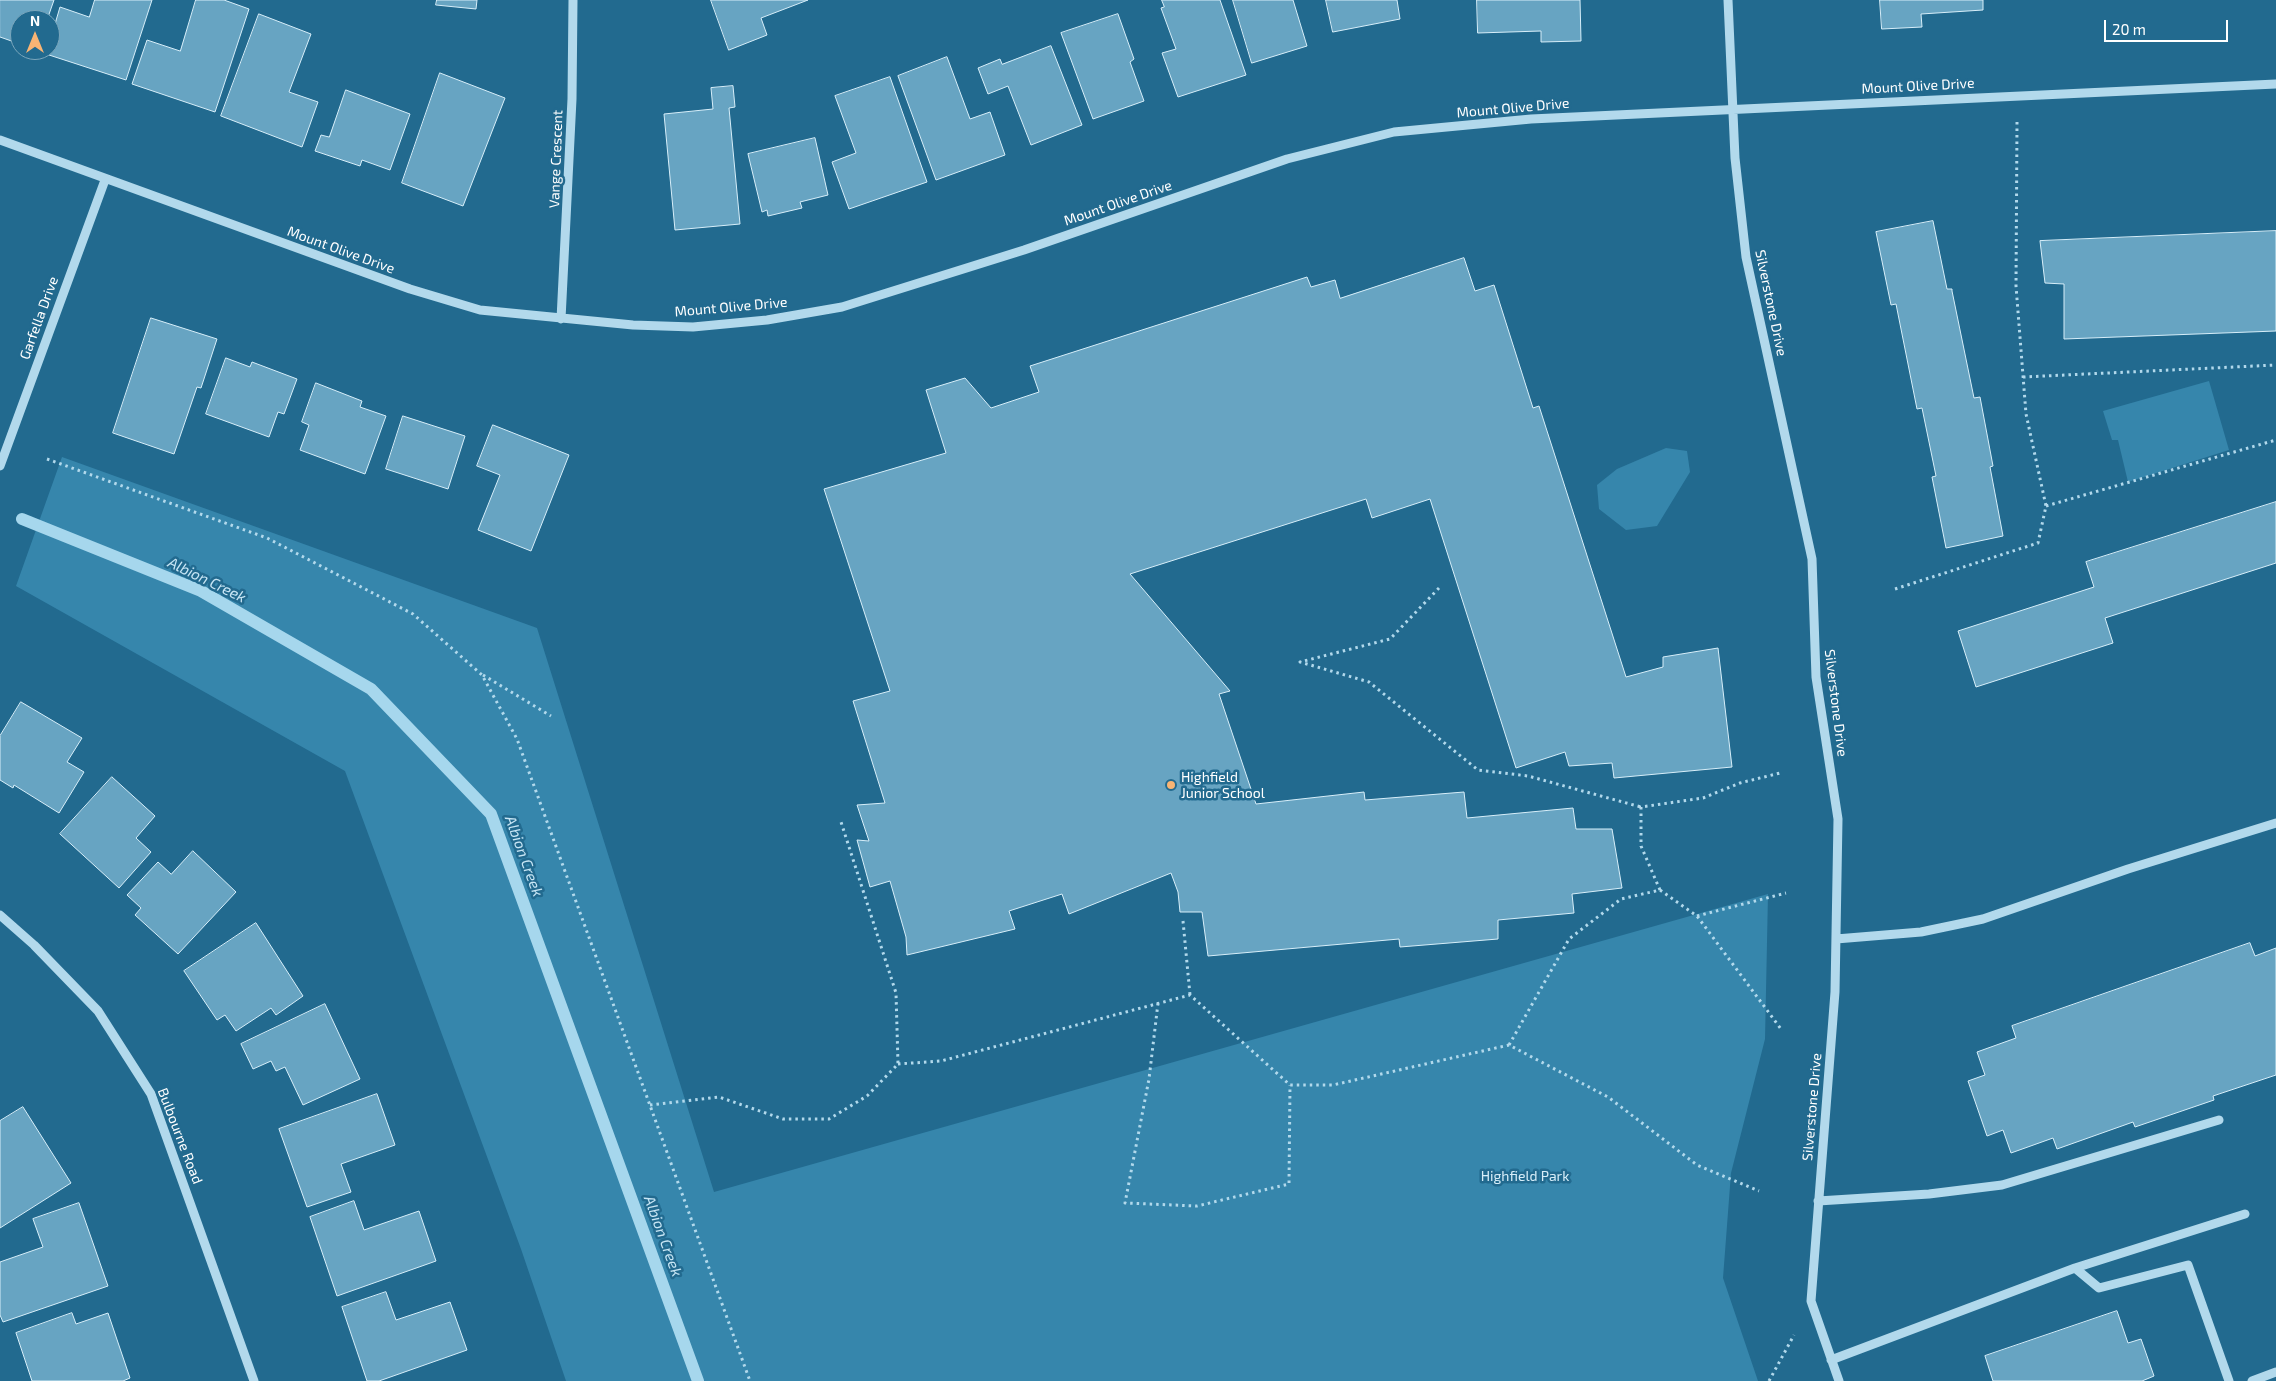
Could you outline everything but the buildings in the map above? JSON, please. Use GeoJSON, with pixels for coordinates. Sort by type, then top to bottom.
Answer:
{"type":"FeatureCollection","features":[{"type":"Feature","properties":{"kind":"street","name":"Vange Crescent"},"geometry":{"type":"LineString","coordinates":[[561,319],[572,99],[573,0]]}},
{"type":"Feature","properties":{"kind":"street","name":"Silverstone Drive"},"geometry":{"type":"LineString","coordinates":[[1728,0],[1735,158],[1746,257],[1812,559],[1816,677],[1838,819],[1835,992],[1811,1301],[1839,1381]]}},
{"type":"Feature","properties":{"kind":"street","name":"Mount Olive Drive"},"geometry":{"type":"LineString","coordinates":[[0,140],[104,180],[418,291],[480,310],[561,319],[693,327],[767,320],[842,306],[1024,250],[1287,159],[1394,132],[1531,118],[2017,94],[2276,84]]}},
{"type":"Feature","properties":{"kind":"street","name":"Garfella Drive"},"geometry":{"type":"LineString","coordinates":[[0,466],[104,180]]}},
{"type":"Feature","properties":{"kind":"street"},"geometry":{"type":"LineString","coordinates":[[1836,939],[1921,932],[1983,919],[2128,869],[2276,823]]}},
{"type":"Feature","properties":{"kind":"street","name":"Bulbourne Road"},"geometry":{"type":"LineString","coordinates":[[0,915],[34,945],[98,1011],[151,1094],[254,1381]]}},
{"type":"Feature","properties":{"kind":"street"},"geometry":{"type":"LineString","coordinates":[[1818,1201],[1929,1194],[2002,1185],[2219,1120]]}},
{"type":"Feature","properties":{"kind":"street"},"geometry":{"type":"LineString","coordinates":[[1831,1360],[2075,1268],[2245,1214]]}},
{"type":"Feature","properties":{"kind":"street"},"geometry":{"type":"LineString","coordinates":[[2075,1268],[2100,1288],[2188,1265],[2229,1381]]}},
{"type":"Feature","properties":{"kind":"street"},"geometry":{"type":"LineString","coordinates":[[2252,1381],[2276,1372]]}},
{"type":"Feature","properties":{"kind":"path"},"geometry":{"type":"LineString","coordinates":[[1895,589],[2038,543],[2046,506],[2026,414],[2016,286],[2017,94]]}},
{"type":"Feature","properties":{"kind":"path"},"geometry":{"type":"LineString","coordinates":[[2023,376],[2276,365]]}},
{"type":"Feature","properties":{"kind":"path"},"geometry":{"type":"LineString","coordinates":[[2046,506],[2276,440]]}},
{"type":"Feature","properties":{"kind":"path"},"geometry":{"type":"LineString","coordinates":[[47,459],[267,538],[414,614],[482,675],[551,716]]}},
{"type":"Feature","properties":{"kind":"path"},"geometry":{"type":"LineString","coordinates":[[1439,588],[1390,639],[1300,662],[1369,682],[1478,770],[1528,776],[1641,807],[1704,798],[1740,784],[1780,773]]}},
{"type":"Feature","properties":{"kind":"path"},"geometry":{"type":"LineString","coordinates":[[482,675],[518,739],[750,1381]]}},
{"type":"Feature","properties":{"kind":"path"},"geometry":{"type":"LineString","coordinates":[[1641,807],[1641,846],[1660,890],[1698,916],[1781,1029]]}},
{"type":"Feature","properties":{"kind":"path"},"geometry":{"type":"LineString","coordinates":[[841,822],[896,993],[898,1064]]}},
{"type":"Feature","properties":{"kind":"path"},"geometry":{"type":"LineString","coordinates":[[1510,1045],[1569,938],[1621,899],[1660,890]]}},
{"type":"Feature","properties":{"kind":"path"},"geometry":{"type":"LineString","coordinates":[[1698,916],[1786,893]]}},
{"type":"Feature","properties":{"kind":"path"},"geometry":{"type":"LineString","coordinates":[[1183,921],[1190,995],[1290,1085],[1333,1085],[1510,1045],[1608,1097],[1698,1165],[1759,1191]]}},
{"type":"Feature","properties":{"kind":"path"},"geometry":{"type":"LineString","coordinates":[[650,1105],[720,1097],[783,1119],[829,1119],[867,1096],[898,1064],[941,1061],[1190,995]]}},
{"type":"Feature","properties":{"kind":"path"},"geometry":{"type":"LineString","coordinates":[[1158,1003],[1149,1079],[1125,1203],[1196,1206],[1289,1184],[1290,1085]]}},
{"type":"Feature","properties":{"kind":"path"},"geometry":{"type":"LineString","coordinates":[[1769,1381],[1811,1301]]}},
{"type":"Feature","properties":{"kind":"green space"},"geometry":{"type":"Polygon","coordinates":[[[2209,381],[2229,450],[2128,482],[2118,440],[2112,440],[2103,411],[2209,381]]]}},
{"type":"Feature","properties":{"kind":"green space"},"geometry":{"type":"Polygon","coordinates":[[[1666,448],[1687,451],[1690,472],[1657,526],[1626,530],[1599,509],[1597,485],[1617,469],[1666,448]]]}},
{"type":"Feature","properties":{"kind":"green space","name":"Highfield Park"},"geometry":{"type":"Polygon","coordinates":[[[62,457],[537,628],[714,1192],[1768,894],[1765,1039],[1731,1173],[1723,1278],[1758,1381],[566,1381],[521,1249],[345,771],[16,586],[62,457]]]}},
{"type":"Feature","properties":{"kind":"waterway","name":"Albion Creek"},"geometry":{"type":"LineString","coordinates":[[22,519],[201,591],[371,689],[491,814],[698,1381]]}},
{"type":"Feature","properties":{"kind":"place","name":"Highfield Junior School"},"geometry":{"type":"Point","coordinates":[1171,785]}}]}
